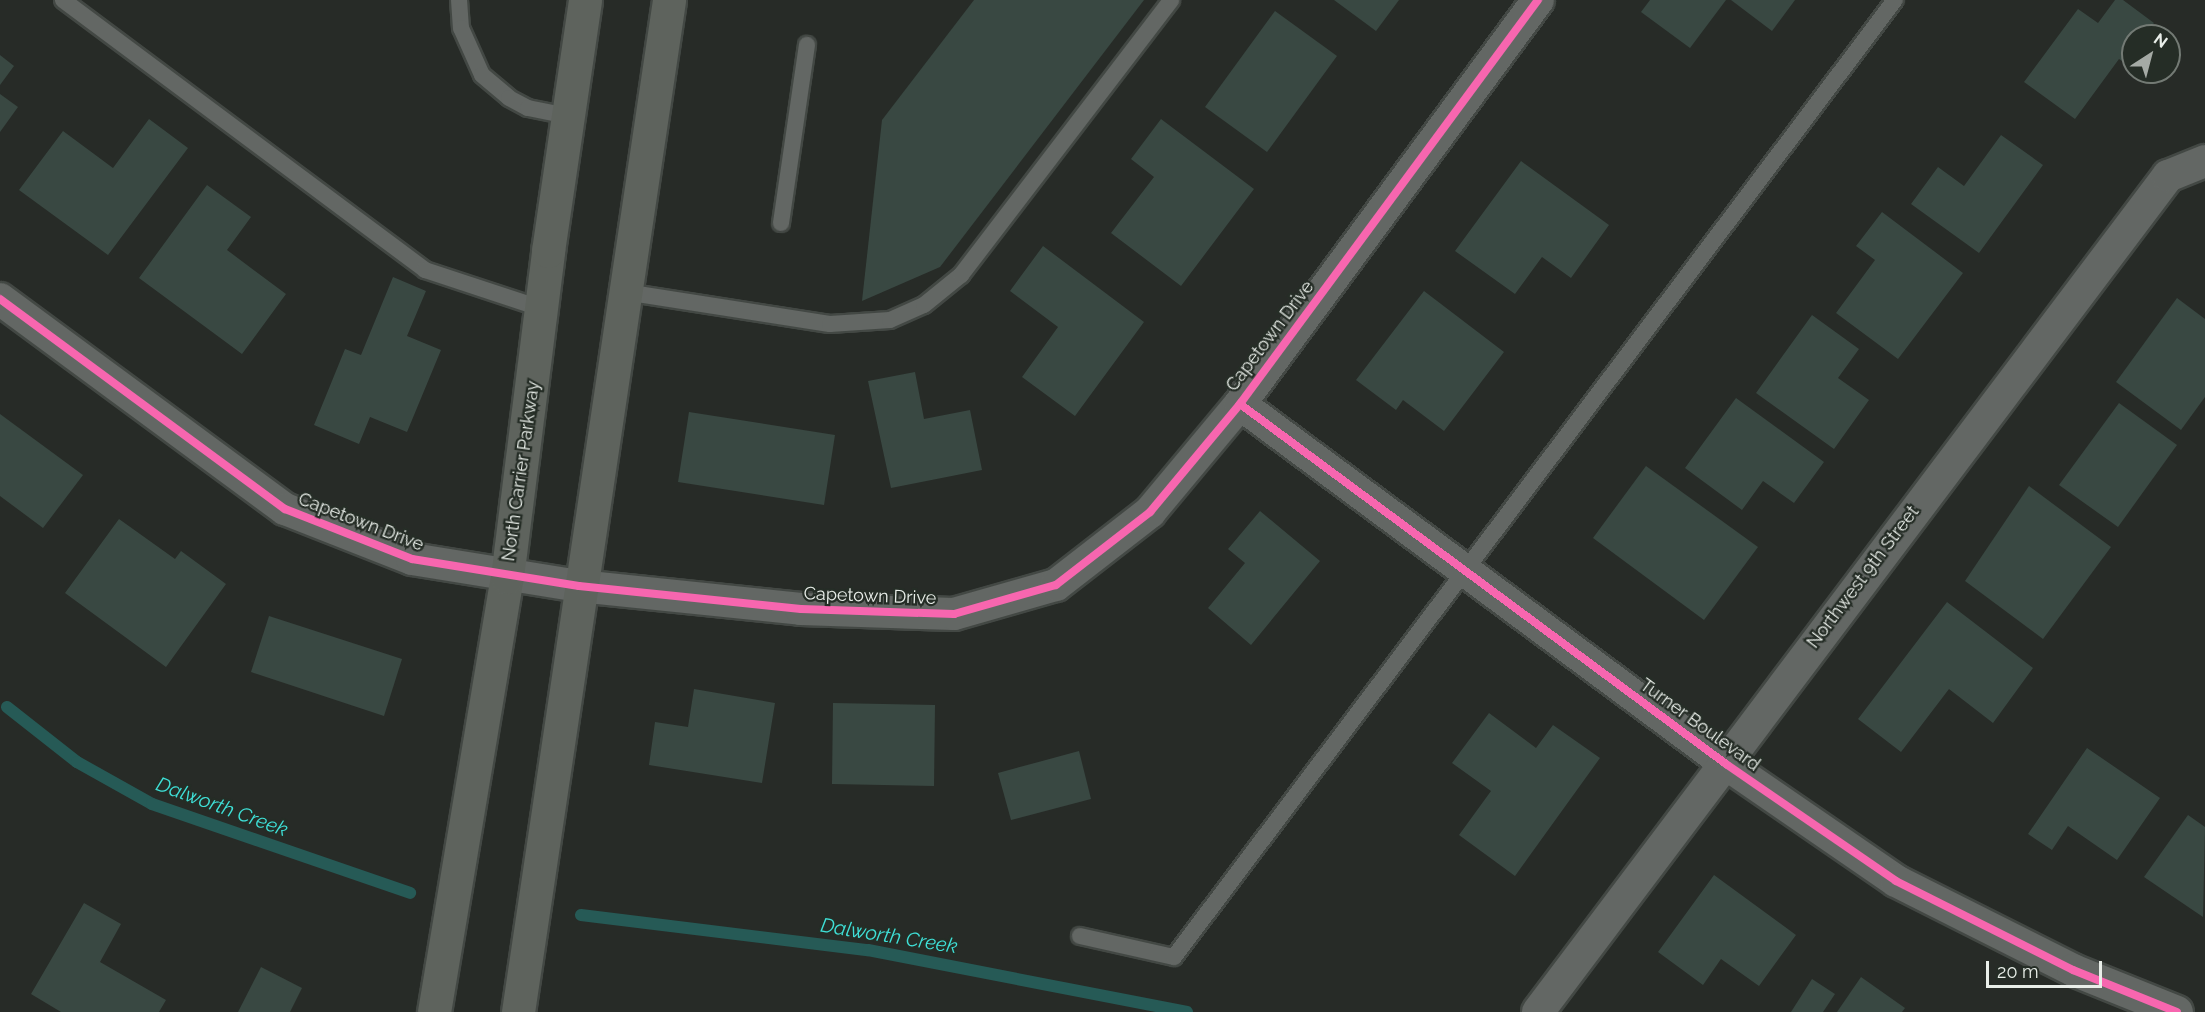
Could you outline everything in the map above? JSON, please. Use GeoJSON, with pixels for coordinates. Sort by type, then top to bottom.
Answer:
{"type":"FeatureCollection","features":[{"type":"Feature","properties":{"kind":"main road","name":"North Carrier Parkway"},"geometry":{"type":"LineString","coordinates":[[434,1012],[507,577],[585,0]]}},
{"type":"Feature","properties":{"kind":"main road"},"geometry":{"type":"LineString","coordinates":[[518,1012],[579,586],[669,0]]}},
{"type":"Feature","properties":{"kind":"street","name":"Capetown Drive"},"geometry":{"type":"LineString","coordinates":[[0,299],[285,509],[412,559],[507,577],[801,609],[954,614],[1056,585],[1150,512],[1239,404],[1538,0]]}},
{"type":"Feature","properties":{"kind":"street","name":"Northwest 9th Street"},"geometry":{"type":"LineString","coordinates":[[1538,1012],[1726,764],[1770,700],[2169,176],[2205,160]]}},
{"type":"Feature","properties":{"kind":"street","name":"Turner Boulevard"},"geometry":{"type":"LineString","coordinates":[[1239,404],[1726,764],[1896,881],[2073,970],[2177,1012]]}},
{"type":"Feature","properties":{"kind":"lane"},"geometry":{"type":"LineString","coordinates":[[63,0],[425,270],[543,309]]}},
{"type":"Feature","properties":{"kind":"lane"},"geometry":{"type":"LineString","coordinates":[[459,0],[461,28],[482,75],[508,98],[528,108],[568,116]]}},
{"type":"Feature","properties":{"kind":"lane"},"geometry":{"type":"LineString","coordinates":[[625,292],[830,324],[890,320],[924,305],[961,275],[1171,0]]}},
{"type":"Feature","properties":{"kind":"lane"},"geometry":{"type":"LineString","coordinates":[[1080,936],[1174,957],[1895,0]]}},
{"type":"Feature","properties":{"kind":"lane"},"geometry":{"type":"LineString","coordinates":[[781,223],[807,45]]}},
{"type":"Feature","properties":{"kind":"building"},"geometry":{"type":"Polygon","coordinates":[[[974,0],[1144,0],[940,267],[862,301],[882,120],[974,0]]]}},
{"type":"Feature","properties":{"kind":"building"},"geometry":{"type":"Polygon","coordinates":[[[1334,0],[1399,0],[1376,31],[1334,0]]]}},
{"type":"Feature","properties":{"kind":"building"},"geometry":{"type":"Polygon","coordinates":[[[1650,0],[1726,0],[1690,48],[1641,12],[1650,0]]]}},
{"type":"Feature","properties":{"kind":"building"},"geometry":{"type":"Polygon","coordinates":[[[1731,0],[1795,0],[1772,31],[1731,0]]]}},
{"type":"Feature","properties":{"kind":"building"},"geometry":{"type":"Polygon","coordinates":[[[2115,0],[2123,0],[2154,23],[2121,24],[2121,60],[2119,59],[2075,119],[2024,82],[2078,9],[2098,23],[2115,0]]]}},
{"type":"Feature","properties":{"kind":"building"},"geometry":{"type":"Polygon","coordinates":[[[1275,11],[1337,56],[1267,152],[1205,107],[1275,11]]]}},
{"type":"Feature","properties":{"kind":"building"},"geometry":{"type":"Polygon","coordinates":[[[0,55],[14,66],[0,85],[0,55]]]}},
{"type":"Feature","properties":{"kind":"building"},"geometry":{"type":"Polygon","coordinates":[[[0,94],[18,107],[0,132],[0,94]]]}},
{"type":"Feature","properties":{"kind":"building"},"geometry":{"type":"Polygon","coordinates":[[[149,119],[188,148],[108,255],[19,190],[63,131],[113,168],[149,119]]]}},
{"type":"Feature","properties":{"kind":"building"},"geometry":{"type":"Polygon","coordinates":[[[1161,119],[1254,189],[1181,286],[1111,233],[1154,177],[1131,159],[1161,119]]]}},
{"type":"Feature","properties":{"kind":"building"},"geometry":{"type":"Polygon","coordinates":[[[2001,135],[2043,165],[1979,253],[1911,204],[1938,167],[1964,186],[2001,135]]]}},
{"type":"Feature","properties":{"kind":"building"},"geometry":{"type":"Polygon","coordinates":[[[1521,161],[1609,225],[1571,278],[1542,257],[1515,294],[1455,251],[1521,161]]]}},
{"type":"Feature","properties":{"kind":"building"},"geometry":{"type":"Polygon","coordinates":[[[207,185],[251,217],[227,250],[286,294],[242,354],[139,278],[207,185]]]}},
{"type":"Feature","properties":{"kind":"building"},"geometry":{"type":"Polygon","coordinates":[[[1882,212],[1963,273],[1898,359],[1836,313],[1875,260],[1856,246],[1882,212]]]}},
{"type":"Feature","properties":{"kind":"building"},"geometry":{"type":"Polygon","coordinates":[[[1043,246],[1144,322],[1075,416],[1022,377],[1058,327],[1010,291],[1043,246]]]}},
{"type":"Feature","properties":{"kind":"building"},"geometry":{"type":"Polygon","coordinates":[[[393,277],[426,291],[407,336],[441,350],[407,432],[370,417],[359,444],[314,425],[345,349],[361,355],[393,277]]]}},
{"type":"Feature","properties":{"kind":"building"},"geometry":{"type":"Polygon","coordinates":[[[1424,291],[1504,352],[1444,431],[1403,400],[1396,410],[1356,380],[1424,291]]]}},
{"type":"Feature","properties":{"kind":"building"},"geometry":{"type":"Polygon","coordinates":[[[2177,298],[2205,319],[2205,397],[2181,430],[2116,382],[2177,298]]]}},
{"type":"Feature","properties":{"kind":"building"},"geometry":{"type":"Polygon","coordinates":[[[1812,315],[1859,349],[1838,378],[1869,400],[1834,449],[1756,393],[1812,315]]]}},
{"type":"Feature","properties":{"kind":"building"},"geometry":{"type":"Polygon","coordinates":[[[915,372],[924,419],[970,410],[982,470],[891,488],[868,381],[915,372]]]}},
{"type":"Feature","properties":{"kind":"building"},"geometry":{"type":"Polygon","coordinates":[[[1736,398],[1824,462],[1794,503],[1763,481],[1742,510],[1685,468],[1736,398]]]}},
{"type":"Feature","properties":{"kind":"building"},"geometry":{"type":"Polygon","coordinates":[[[2119,403],[2177,445],[2118,527],[2059,485],[2119,403]]]}},
{"type":"Feature","properties":{"kind":"building"},"geometry":{"type":"Polygon","coordinates":[[[689,412],[835,435],[824,505],[678,482],[689,412]]]}},
{"type":"Feature","properties":{"kind":"building"},"geometry":{"type":"Polygon","coordinates":[[[0,414],[83,475],[43,528],[0,496],[0,414]]]}},
{"type":"Feature","properties":{"kind":"building"},"geometry":{"type":"Polygon","coordinates":[[[1646,466],[1758,547],[1704,620],[1593,538],[1646,466]]]}},
{"type":"Feature","properties":{"kind":"building"},"geometry":{"type":"Polygon","coordinates":[[[2029,486],[2111,547],[2043,639],[1965,581],[2029,486]]]}},
{"type":"Feature","properties":{"kind":"building"},"geometry":{"type":"Polygon","coordinates":[[[1260,511],[1320,561],[1251,645],[1208,608],[1245,563],[1228,549],[1260,511]]]}},
{"type":"Feature","properties":{"kind":"building"},"geometry":{"type":"Polygon","coordinates":[[[119,519],[175,559],[181,551],[226,584],[166,667],[65,593],[119,519]]]}},
{"type":"Feature","properties":{"kind":"building"},"geometry":{"type":"Polygon","coordinates":[[[1947,602],[2033,668],[1993,723],[1949,689],[1901,752],[1858,719],[1947,602]]]}},
{"type":"Feature","properties":{"kind":"building"},"geometry":{"type":"Polygon","coordinates":[[[269,616],[402,659],[384,716],[251,672],[269,616]]]}},
{"type":"Feature","properties":{"kind":"building"},"geometry":{"type":"Polygon","coordinates":[[[694,689],[775,703],[762,783],[649,765],[655,722],[688,727],[694,689]]]}},
{"type":"Feature","properties":{"kind":"building"},"geometry":{"type":"Polygon","coordinates":[[[833,703],[935,705],[934,786],[832,784],[833,703]]]}},
{"type":"Feature","properties":{"kind":"building"},"geometry":{"type":"Polygon","coordinates":[[[1489,713],[1536,748],[1553,725],[1600,758],[1515,876],[1459,835],[1491,791],[1452,763],[1489,713]]]}},
{"type":"Feature","properties":{"kind":"building"},"geometry":{"type":"Polygon","coordinates":[[[2087,748],[2160,798],[2117,860],[2068,826],[2052,850],[2028,834],[2087,748]]]}},
{"type":"Feature","properties":{"kind":"building"},"geometry":{"type":"Polygon","coordinates":[[[1079,751],[1091,799],[1011,820],[998,773],[1079,751]]]}},
{"type":"Feature","properties":{"kind":"building"},"geometry":{"type":"Polygon","coordinates":[[[2188,815],[2205,827],[2203,917],[2144,877],[2188,815]]]}},
{"type":"Feature","properties":{"kind":"building"},"geometry":{"type":"Polygon","coordinates":[[[1714,875],[1796,935],[1759,986],[1721,959],[1703,985],[1658,952],[1714,875]]]}},
{"type":"Feature","properties":{"kind":"building"},"geometry":{"type":"Polygon","coordinates":[[[84,903],[121,924],[100,962],[166,1000],[159,1012],[61,1012],[31,994],[84,903]]]}},
{"type":"Feature","properties":{"kind":"building"},"geometry":{"type":"Polygon","coordinates":[[[261,967],[302,988],[290,1012],[238,1012],[261,967]]]}},
{"type":"Feature","properties":{"kind":"building"},"geometry":{"type":"Polygon","coordinates":[[[1861,977],[1905,1008],[1902,1012],[1837,1012],[1861,977]]]}},
{"type":"Feature","properties":{"kind":"building"},"geometry":{"type":"Polygon","coordinates":[[[1812,979],[1835,994],[1823,1012],[1791,1012],[1812,979]]]}},
{"type":"Feature","properties":{"kind":"waterway","name":"Dalworth Creek"},"geometry":{"type":"LineString","coordinates":[[7,707],[77,762],[152,804],[410,893]]}},
{"type":"Feature","properties":{"kind":"waterway","name":"Dalworth Creek"},"geometry":{"type":"LineString","coordinates":[[581,915],[868,950],[1187,1012]]}},
{"type":"Feature","properties":{"kind":"cycle path"},"geometry":{"type":"LineString","coordinates":[[0,299],[285,509],[412,559],[579,586],[801,609],[954,614],[1056,585],[1150,512],[1240,404],[1538,0]]}},
{"type":"Feature","properties":{"kind":"cycle path"},"geometry":{"type":"LineString","coordinates":[[1240,404],[1726,764],[1896,881],[2073,970],[2177,1012]]}}]}
